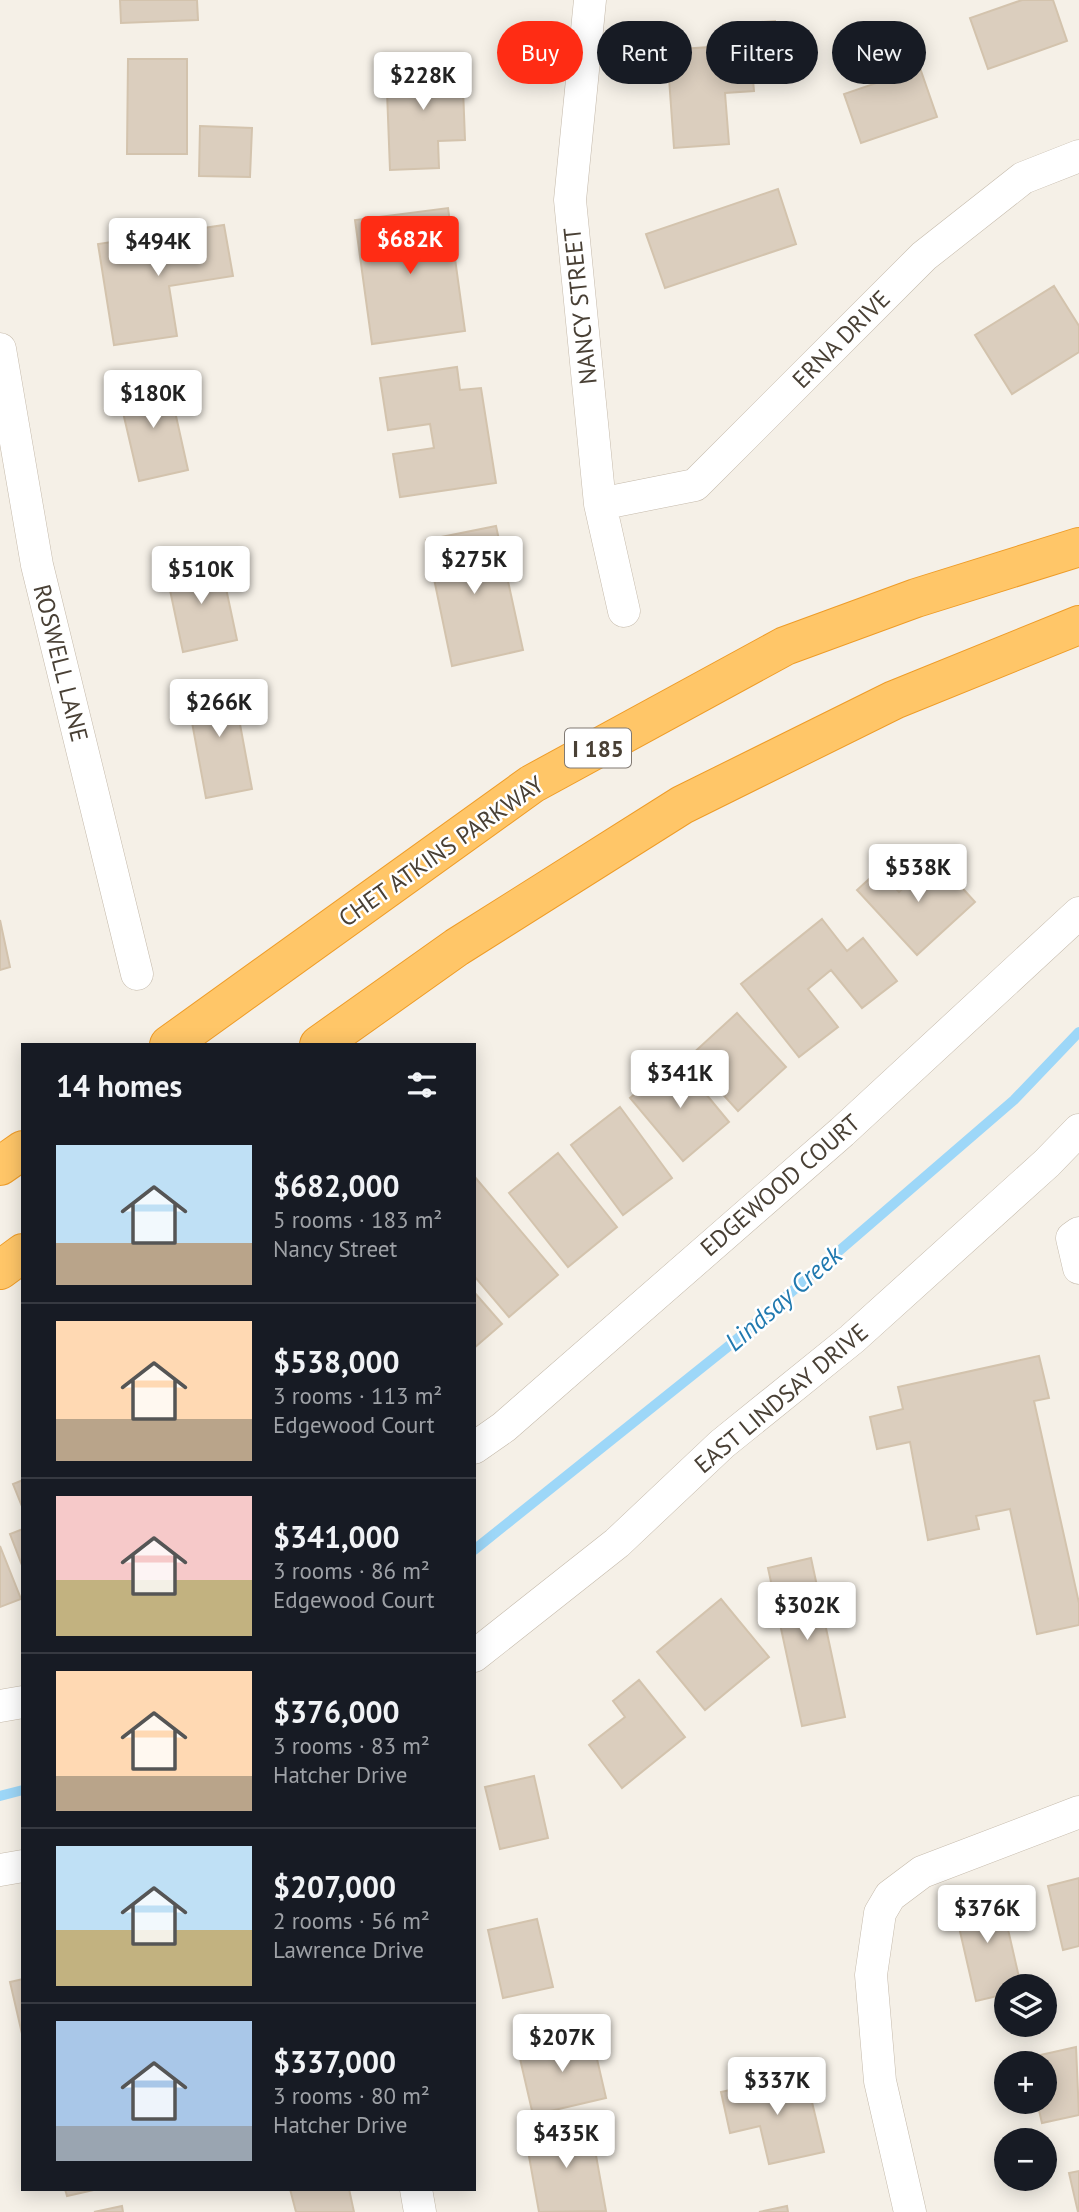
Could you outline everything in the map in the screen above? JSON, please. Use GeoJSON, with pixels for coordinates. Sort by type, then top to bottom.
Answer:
{"type":"FeatureCollection","features":[{"type":"Feature","properties":{"kind":"highway","name":"CHET ATKINS PARKWAY"},"geometry":{"type":"LineString","coordinates":[[172,1043],[532,784],[785,646],[916,598],[1079,547]]}},
{"type":"Feature","properties":{"kind":"highway"},"geometry":{"type":"LineString","coordinates":[[322,1043],[457,947],[682,805],[894,700],[1079,625]]}},
{"type":"Feature","properties":{"kind":"highway"},"geometry":{"type":"LineString","coordinates":[[0,1166],[21,1151]]}},
{"type":"Feature","properties":{"kind":"highway"},"geometry":{"type":"LineString","coordinates":[[0,1270],[21,1254]]}},
{"type":"Feature","properties":{"kind":"street","name":"NANCY STREET"},"geometry":{"type":"LineString","coordinates":[[590,0],[570,200],[600,504],[624,611]]}},
{"type":"Feature","properties":{"kind":"street","name":"ERNA DRIVE"},"geometry":{"type":"LineString","coordinates":[[600,504],[695,485],[924,256],[1023,178],[1079,156]]}},
{"type":"Feature","properties":{"kind":"street","name":"ROSWELL LANE"},"geometry":{"type":"LineString","coordinates":[[0,348],[37,565],[137,974]]}},
{"type":"Feature","properties":{"kind":"street","name":"EDGEWOOD COURT"},"geometry":{"type":"LineString","coordinates":[[476,1447],[504,1427],[842,1132],[1079,913]]}},
{"type":"Feature","properties":{"kind":"street","name":"EAST LINDSAY DRIVE"},"geometry":{"type":"LineString","coordinates":[[476,1654],[617,1543],[722,1444],[873,1320],[1047,1163],[1079,1130]]}},
{"type":"Feature","properties":{"kind":"street"},"geometry":{"type":"LineString","coordinates":[[1079,1233],[1072,1238],[1079,1268]]}},
{"type":"Feature","properties":{"kind":"street"},"geometry":{"type":"LineString","coordinates":[[0,1706],[21,1702]]}},
{"type":"Feature","properties":{"kind":"street"},"geometry":{"type":"LineString","coordinates":[[910,2212],[880,2081],[871,1975],[880,1913],[890,1896],[922,1872],[1079,1812]]}},
{"type":"Feature","properties":{"kind":"street"},"geometry":{"type":"LineString","coordinates":[[0,1870],[21,1866]]}},
{"type":"Feature","properties":{"kind":"street"},"geometry":{"type":"LineString","coordinates":[[416,2191],[420,2212]]}},
{"type":"Feature","properties":{"kind":"building"},"geometry":{"type":"Polygon","coordinates":[[[120,0],[197,0],[198,20],[121,23],[120,0]]]}},
{"type":"Feature","properties":{"kind":"building"},"geometry":{"type":"Polygon","coordinates":[[[1022,0],[1053,0],[1067,41],[988,69],[970,18],[1022,0]]]}},
{"type":"Feature","properties":{"kind":"building"},"geometry":{"type":"Polygon","coordinates":[[[706,47],[706,84],[753,84],[754,91],[725,93],[729,144],[674,148],[669,84],[692,84],[692,48],[706,47]]]}},
{"type":"Feature","properties":{"kind":"building"},"geometry":{"type":"Polygon","coordinates":[[[128,59],[187,59],[187,154],[127,154],[128,59]]]}},
{"type":"Feature","properties":{"kind":"building"},"geometry":{"type":"Polygon","coordinates":[[[462,62],[465,140],[438,141],[439,168],[390,170],[386,65],[462,62]]]}},
{"type":"Feature","properties":{"kind":"building"},"geometry":{"type":"Polygon","coordinates":[[[873,84],[926,84],[937,117],[861,143],[844,94],[873,84]]]}},
{"type":"Feature","properties":{"kind":"building"},"geometry":{"type":"Polygon","coordinates":[[[200,126],[252,128],[250,177],[199,176],[200,126]]]}},
{"type":"Feature","properties":{"kind":"building"},"geometry":{"type":"Polygon","coordinates":[[[778,189],[796,244],[665,288],[646,234],[778,189]]]}},
{"type":"Feature","properties":{"kind":"building"},"geometry":{"type":"Polygon","coordinates":[[[448,208],[465,331],[372,344],[355,220],[448,208]]]}},
{"type":"Feature","properties":{"kind":"building"},"geometry":{"type":"Polygon","coordinates":[[[224,225],[233,276],[169,286],[177,336],[114,345],[98,244],[224,225]]]}},
{"type":"Feature","properties":{"kind":"building"},"geometry":{"type":"Polygon","coordinates":[[[1054,286],[1079,326],[1079,352],[1012,394],[975,335],[1054,286]]]}},
{"type":"Feature","properties":{"kind":"building"},"geometry":{"type":"Polygon","coordinates":[[[457,367],[460,390],[481,388],[496,483],[400,497],[393,454],[434,448],[430,424],[388,430],[380,378],[457,367]]]}},
{"type":"Feature","properties":{"kind":"building"},"geometry":{"type":"Polygon","coordinates":[[[168,380],[188,470],[139,481],[118,391],[168,380]]]}},
{"type":"Feature","properties":{"kind":"building"},"geometry":{"type":"Polygon","coordinates":[[[496,526],[523,650],[452,666],[426,540],[496,526]]]}},
{"type":"Feature","properties":{"kind":"building"},"geometry":{"type":"Polygon","coordinates":[[[220,560],[237,640],[183,652],[166,571],[220,560]]]}},
{"type":"Feature","properties":{"kind":"building"},"geometry":{"type":"Polygon","coordinates":[[[232,681],[252,789],[206,798],[186,690],[232,681]]]}},
{"type":"Feature","properties":{"kind":"building"},"geometry":{"type":"Polygon","coordinates":[[[935,858],[975,902],[917,955],[857,890],[879,870],[899,892],[935,858]]]}},
{"type":"Feature","properties":{"kind":"building"},"geometry":{"type":"Polygon","coordinates":[[[822,919],[847,951],[863,938],[897,981],[862,1008],[831,970],[808,989],[838,1027],[799,1057],[741,984],[822,919]]]}},
{"type":"Feature","properties":{"kind":"building"},"geometry":{"type":"Polygon","coordinates":[[[0,920],[10,967],[0,970],[0,920]]]}},
{"type":"Feature","properties":{"kind":"building"},"geometry":{"type":"Polygon","coordinates":[[[737,1013],[786,1067],[738,1111],[689,1057],[737,1013]]]}},
{"type":"Feature","properties":{"kind":"building"},"geometry":{"type":"Polygon","coordinates":[[[677,1059],[729,1122],[683,1161],[630,1098],[677,1059]]]}},
{"type":"Feature","properties":{"kind":"building"},"geometry":{"type":"Polygon","coordinates":[[[620,1107],[672,1178],[623,1215],[571,1145],[620,1107]]]}},
{"type":"Feature","properties":{"kind":"building"},"geometry":{"type":"Polygon","coordinates":[[[558,1153],[617,1227],[568,1267],[509,1193],[558,1153]]]}},
{"type":"Feature","properties":{"kind":"building"},"geometry":{"type":"Polygon","coordinates":[[[476,1178],[558,1275],[509,1317],[476,1278],[476,1178]]]}},
{"type":"Feature","properties":{"kind":"building"},"geometry":{"type":"Polygon","coordinates":[[[476,1294],[502,1324],[476,1346],[476,1294]]]}},
{"type":"Feature","properties":{"kind":"building"},"geometry":{"type":"Polygon","coordinates":[[[1039,1356],[1049,1398],[1034,1401],[1079,1603],[1079,1625],[1037,1634],[1010,1509],[976,1516],[979,1529],[928,1540],[910,1442],[877,1449],[870,1417],[903,1409],[898,1387],[1039,1356]]]}},
{"type":"Feature","properties":{"kind":"building"},"geometry":{"type":"Polygon","coordinates":[[[21,1481],[21,1504],[13,1484],[21,1481]]]}},
{"type":"Feature","properties":{"kind":"building"},"geometry":{"type":"Polygon","coordinates":[[[21,1530],[21,1563],[10,1534],[21,1530]]]}},
{"type":"Feature","properties":{"kind":"building"},"geometry":{"type":"Polygon","coordinates":[[[0,1546],[21,1599],[0,1607],[0,1546]]]}},
{"type":"Feature","properties":{"kind":"building"},"geometry":{"type":"Polygon","coordinates":[[[811,1558],[845,1717],[802,1726],[768,1568],[811,1558]]]}},
{"type":"Feature","properties":{"kind":"building"},"geometry":{"type":"Polygon","coordinates":[[[721,1599],[769,1657],[705,1710],[657,1652],[721,1599]]]}},
{"type":"Feature","properties":{"kind":"building"},"geometry":{"type":"Polygon","coordinates":[[[639,1680],[685,1737],[622,1788],[589,1745],[625,1717],[613,1701],[639,1680]]]}},
{"type":"Feature","properties":{"kind":"building"},"geometry":{"type":"Polygon","coordinates":[[[534,1776],[548,1838],[500,1849],[485,1787],[534,1776]]]}},
{"type":"Feature","properties":{"kind":"building"},"geometry":{"type":"Polygon","coordinates":[[[1079,1878],[1079,1946],[1063,1950],[1048,1886],[1079,1878]]]}},
{"type":"Feature","properties":{"kind":"building"},"geometry":{"type":"Polygon","coordinates":[[[999,1890],[1018,1974],[994,1974],[994,1997],[976,2001],[953,1901],[999,1890]]]}},
{"type":"Feature","properties":{"kind":"building"},"geometry":{"type":"Polygon","coordinates":[[[537,1919],[553,1987],[503,1998],[488,1930],[537,1919]]]}},
{"type":"Feature","properties":{"kind":"building"},"geometry":{"type":"Polygon","coordinates":[[[21,1979],[21,2029],[10,1982],[21,1979]]]}},
{"type":"Feature","properties":{"kind":"building"},"geometry":{"type":"Polygon","coordinates":[[[591,2033],[606,2098],[533,2115],[518,2050],[591,2033]]]}},
{"type":"Feature","properties":{"kind":"building"},"geometry":{"type":"Polygon","coordinates":[[[1076,2047],[1079,2115],[1042,2123],[1040,2114],[1057,2114],[1057,2051],[1076,2047]]]}},
{"type":"Feature","properties":{"kind":"building"},"geometry":{"type":"Polygon","coordinates":[[[805,2073],[824,2152],[769,2164],[760,2126],[730,2133],[721,2092],[805,2073]]]}},
{"type":"Feature","properties":{"kind":"building"},"geometry":{"type":"Polygon","coordinates":[[[590,2122],[606,2211],[539,2212],[525,2134],[590,2122]]]}},
{"type":"Feature","properties":{"kind":"building"},"geometry":{"type":"Polygon","coordinates":[[[1079,2171],[1079,2212],[1078,2212],[1069,2173],[1079,2171]]]}},
{"type":"Feature","properties":{"kind":"building"},"geometry":{"type":"Polygon","coordinates":[[[66,2191],[89,2191],[67,2196],[66,2191]]]}},
{"type":"Feature","properties":{"kind":"building"},"geometry":{"type":"Polygon","coordinates":[[[291,2191],[349,2191],[354,2212],[296,2212],[291,2191]]]}},
{"type":"Feature","properties":{"kind":"building"},"geometry":{"type":"Polygon","coordinates":[[[122,2206],[123,2212],[94,2212],[122,2206]]]}},
{"type":"Feature","properties":{"kind":"building"},"geometry":{"type":"Polygon","coordinates":[[[787,2206],[788,2212],[759,2212],[787,2206]]]}},
{"type":"Feature","properties":{"kind":"waterway","name":"Lindsay Creek"},"geometry":{"type":"LineString","coordinates":[[476,1548],[730,1345],[1014,1100],[1079,1032]]}},
{"type":"Feature","properties":{"kind":"waterway","name":"Lindsay Creek"},"geometry":{"type":"LineString","coordinates":[[0,1796],[21,1791]]}}]}
